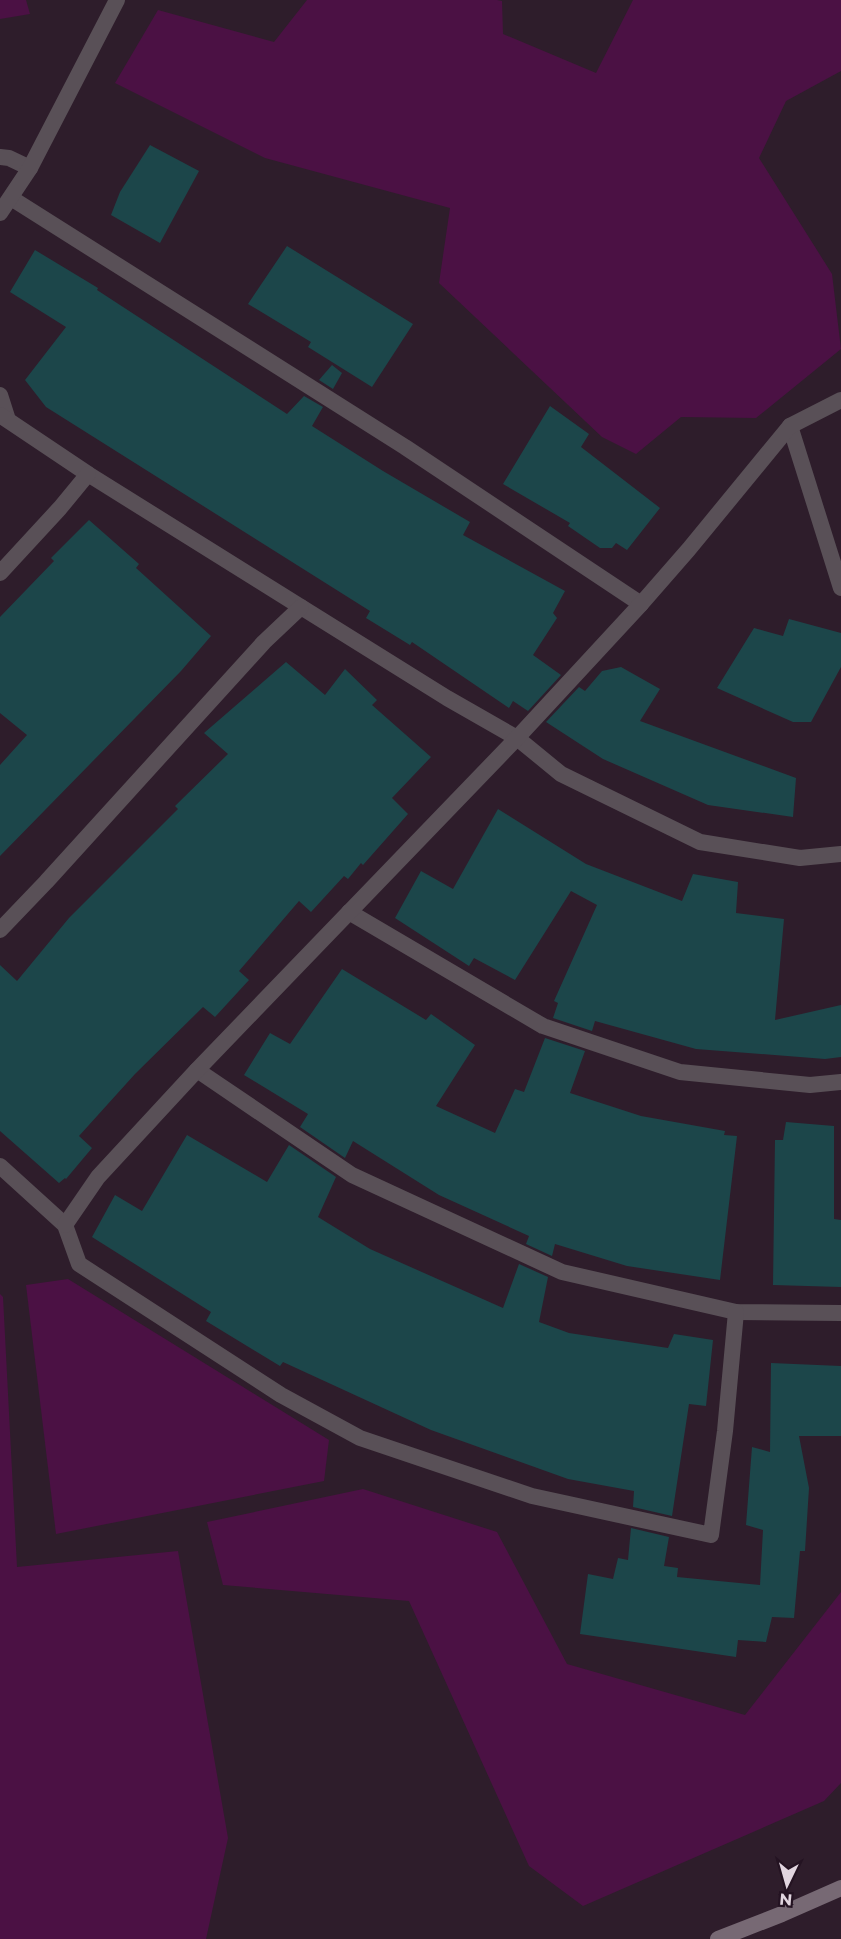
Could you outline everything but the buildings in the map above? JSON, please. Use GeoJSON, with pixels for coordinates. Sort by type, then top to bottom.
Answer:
{"type":"FeatureCollection","features":[{"type":"Feature","properties":{"kind":"main road"},"geometry":{"type":"LineString","coordinates":[[718,1939],[841,1888]]}},
{"type":"Feature","properties":{"kind":"street"},"geometry":{"type":"LineString","coordinates":[[0,213],[30,168],[117,0]]}},
{"type":"Feature","properties":{"kind":"street"},"geometry":{"type":"LineString","coordinates":[[0,157],[9,158],[30,168]]}},
{"type":"Feature","properties":{"kind":"street"},"geometry":{"type":"LineString","coordinates":[[10,198],[405,447],[641,604]]}},
{"type":"Feature","properties":{"kind":"street"},"geometry":{"type":"LineString","coordinates":[[0,395],[4,417],[88,474],[447,699],[517,738],[561,774],[700,842],[800,858],[841,854]]}},
{"type":"Feature","properties":{"kind":"street"},"geometry":{"type":"LineString","coordinates":[[65,1225],[98,1177],[197,1070],[517,738],[641,604],[790,426],[841,399]]}},
{"type":"Feature","properties":{"kind":"street"},"geometry":{"type":"LineString","coordinates":[[790,426],[841,588]]}},
{"type":"Feature","properties":{"kind":"street"},"geometry":{"type":"LineString","coordinates":[[0,573],[88,474]]}},
{"type":"Feature","properties":{"kind":"street"},"geometry":{"type":"LineString","coordinates":[[0,930],[264,642],[301,608]]}},
{"type":"Feature","properties":{"kind":"street"},"geometry":{"type":"LineString","coordinates":[[349,912],[543,1026],[680,1072],[810,1085],[841,1082]]}},
{"type":"Feature","properties":{"kind":"street"},"geometry":{"type":"LineString","coordinates":[[197,1070],[352,1175],[562,1272],[736,1312],[841,1313]]}},
{"type":"Feature","properties":{"kind":"street"},"geometry":{"type":"LineString","coordinates":[[0,1166],[65,1225],[79,1264],[281,1395],[360,1438],[532,1496],[711,1535],[725,1431],[736,1312]]}},
{"type":"Feature","properties":{"kind":"shaded area"},"geometry":{"type":"Polygon","coordinates":[[[0,0],[26,0],[30,14],[0,19],[0,0]]]}},
{"type":"Feature","properties":{"kind":"shaded area"},"geometry":{"type":"Polygon","coordinates":[[[307,0],[502,1],[503,34],[596,73],[633,0],[841,0],[841,71],[786,101],[759,158],[832,274],[841,349],[756,418],[681,417],[636,454],[602,437],[439,283],[450,208],[265,158],[115,83],[158,10],[274,42],[307,0]]]}},
{"type":"Feature","properties":{"kind":"shaded area"},"geometry":{"type":"Polygon","coordinates":[[[68,1279],[329,1440],[324,1481],[56,1534],[26,1285],[68,1279]]]}},
{"type":"Feature","properties":{"kind":"shaded area"},"geometry":{"type":"Polygon","coordinates":[[[0,1294],[3,1297],[17,1567],[178,1551],[228,1838],[206,1939],[0,1939],[0,1294]]]}},
{"type":"Feature","properties":{"kind":"shaded area"},"geometry":{"type":"Polygon","coordinates":[[[363,1489],[497,1532],[567,1664],[745,1715],[841,1592],[841,1783],[824,1801],[583,1906],[529,1866],[409,1601],[223,1585],[207,1522],[363,1489]]]}}]}
